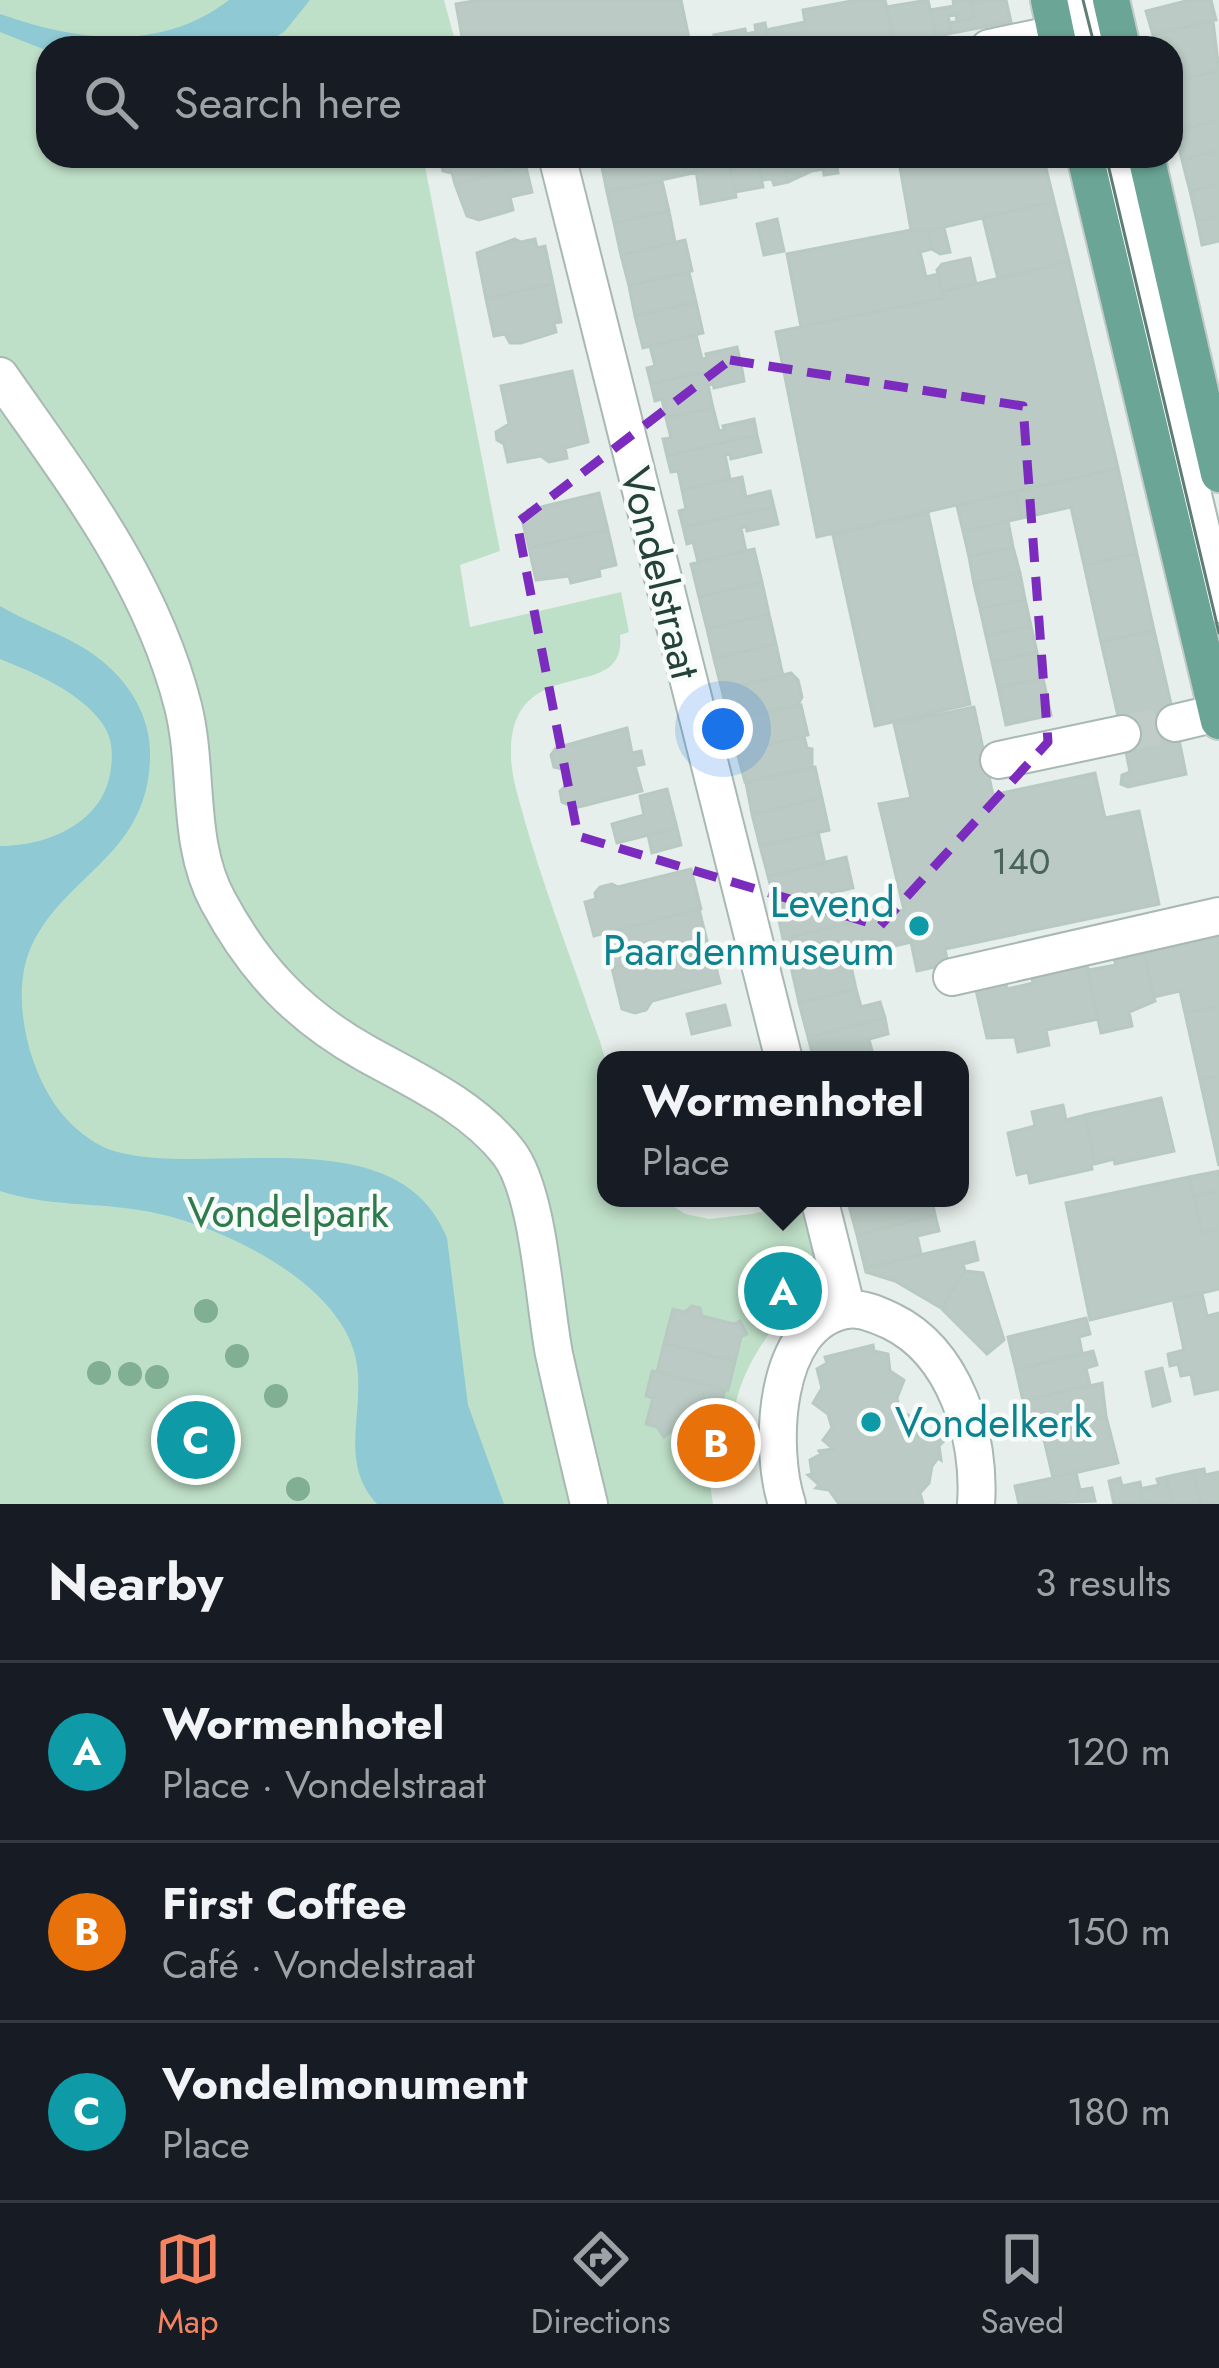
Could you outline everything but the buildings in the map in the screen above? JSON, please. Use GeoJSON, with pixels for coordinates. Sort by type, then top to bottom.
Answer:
{"type":"FeatureCollection","features":[{"type":"Feature","properties":{"kind":"main road"},"geometry":{"type":"LineString","coordinates":[[1111,0],[1119,36]]}},
{"type":"Feature","properties":{"kind":"main road"},"geometry":{"type":"LineString","coordinates":[[1088,168],[1218,717]]}},
{"type":"Feature","properties":{"kind":"main road"},"geometry":{"type":"LineString","coordinates":[[1149,168],[1219,474]]}},
{"type":"Feature","properties":{"kind":"street"},"geometry":{"type":"LineString","coordinates":[[1062,33],[1075,0]]}},
{"type":"Feature","properties":{"kind":"street","name":"Vondelstraat"},"geometry":{"type":"LineString","coordinates":[[560,168],[782,1051]]}},
{"type":"Feature","properties":{"kind":"street"},"geometry":{"type":"LineString","coordinates":[[1115,168],[1219,604]]}},
{"type":"Feature","properties":{"kind":"street"},"geometry":{"type":"LineString","coordinates":[[0,376],[109,533],[168,654],[195,766],[194,820],[214,896],[260,970],[305,1013],[458,1107],[510,1154],[532,1219],[554,1352],[589,1504]]}},
{"type":"Feature","properties":{"kind":"street"},"geometry":{"type":"LineString","coordinates":[[1175,723],[1218,717]]}},
{"type":"Feature","properties":{"kind":"street"},"geometry":{"type":"LineString","coordinates":[[999,760],[1080,729],[1122,734]]}},
{"type":"Feature","properties":{"kind":"street"},"geometry":{"type":"LineString","coordinates":[[952,977],[1219,916]]}},
{"type":"Feature","properties":{"kind":"street"},"geometry":{"type":"LineString","coordinates":[[821,1207],[847,1310]]}},
{"type":"Feature","properties":{"kind":"street"},"geometry":{"type":"LineString","coordinates":[[778,1502],[778,1419],[791,1359],[808,1334],[847,1310],[873,1312],[910,1330],[942,1368],[962,1404],[974,1444],[976,1504]]}},
{"type":"Feature","properties":{"kind":"highlighted area"},"geometry":{"type":"Polygon","coordinates":[[[730,360],[1023,406],[1048,742],[880,926],[578,836],[517,523],[730,360]]]}},
{"type":"Feature","properties":{"kind":"green space","name":"Vondelpark"},"geometry":{"type":"Polygon","coordinates":[[[0,0],[444,0],[454,36],[36,36],[36,168],[425,168],[500,551],[460,565],[470,627],[621,592],[629,632],[620,635],[618,656],[606,669],[547,689],[529,701],[516,721],[511,754],[533,847],[602,1051],[597,1051],[597,1207],[674,1207],[709,1219],[807,1207],[822,1271],[753,1358],[733,1421],[733,1477],[710,1484],[713,1504],[0,1504],[0,0]]]}},
{"type":"Feature","properties":{"kind":"water"},"geometry":{"type":"Polygon","coordinates":[[[229,0],[310,0],[278,36],[132,36],[203,17],[229,0]]]}},
{"type":"Feature","properties":{"kind":"water"},"geometry":{"type":"Polygon","coordinates":[[[0,14],[59,31],[103,36],[36,36],[36,46],[0,32],[0,14]]]}},
{"type":"Feature","properties":{"kind":"water"},"geometry":{"type":"Polygon","coordinates":[[[0,606],[71,641],[110,668],[140,708],[150,744],[146,791],[135,819],[119,843],[61,903],[29,952],[22,1008],[29,1048],[43,1084],[71,1124],[114,1151],[154,1158],[298,1158],[345,1163],[388,1176],[423,1200],[447,1238],[468,1405],[504,1504],[377,1504],[358,1469],[358,1375],[343,1327],[324,1302],[270,1259],[174,1218],[0,1191],[0,846],[55,836],[86,816],[107,787],[112,756],[105,728],[82,702],[0,659],[0,606]]]}},
{"type":"Feature","properties":{"kind":"tunnel"},"geometry":{"type":"LineString","coordinates":[[1122,734],[1175,723]]}},
{"type":"Feature","properties":{"kind":"tram line"},"geometry":{"type":"LineString","coordinates":[[1083,0],[1092,36]]}},
{"type":"Feature","properties":{"kind":"tram line"},"geometry":{"type":"LineString","coordinates":[[1109,168],[1219,633]]}},
{"type":"Feature","properties":{"kind":"place","name":"Levend Paardenmuseum"},"geometry":{"type":"Point","coordinates":[919,926]}},
{"type":"Feature","properties":{"kind":"place","name":"Wormenhotel"},"geometry":{"type":"Point","coordinates":[783,1291]}},
{"type":"Feature","properties":{"kind":"place","name":"Vondelkerk"},"geometry":{"type":"Point","coordinates":[871,1422]}},
{"type":"Feature","properties":{"kind":"place","name":"Vondelmonument"},"geometry":{"type":"Point","coordinates":[196,1440]}},
{"type":"Feature","properties":{"kind":"place","name":"First Coffee"},"geometry":{"type":"Point","coordinates":[716,1443]}}]}
